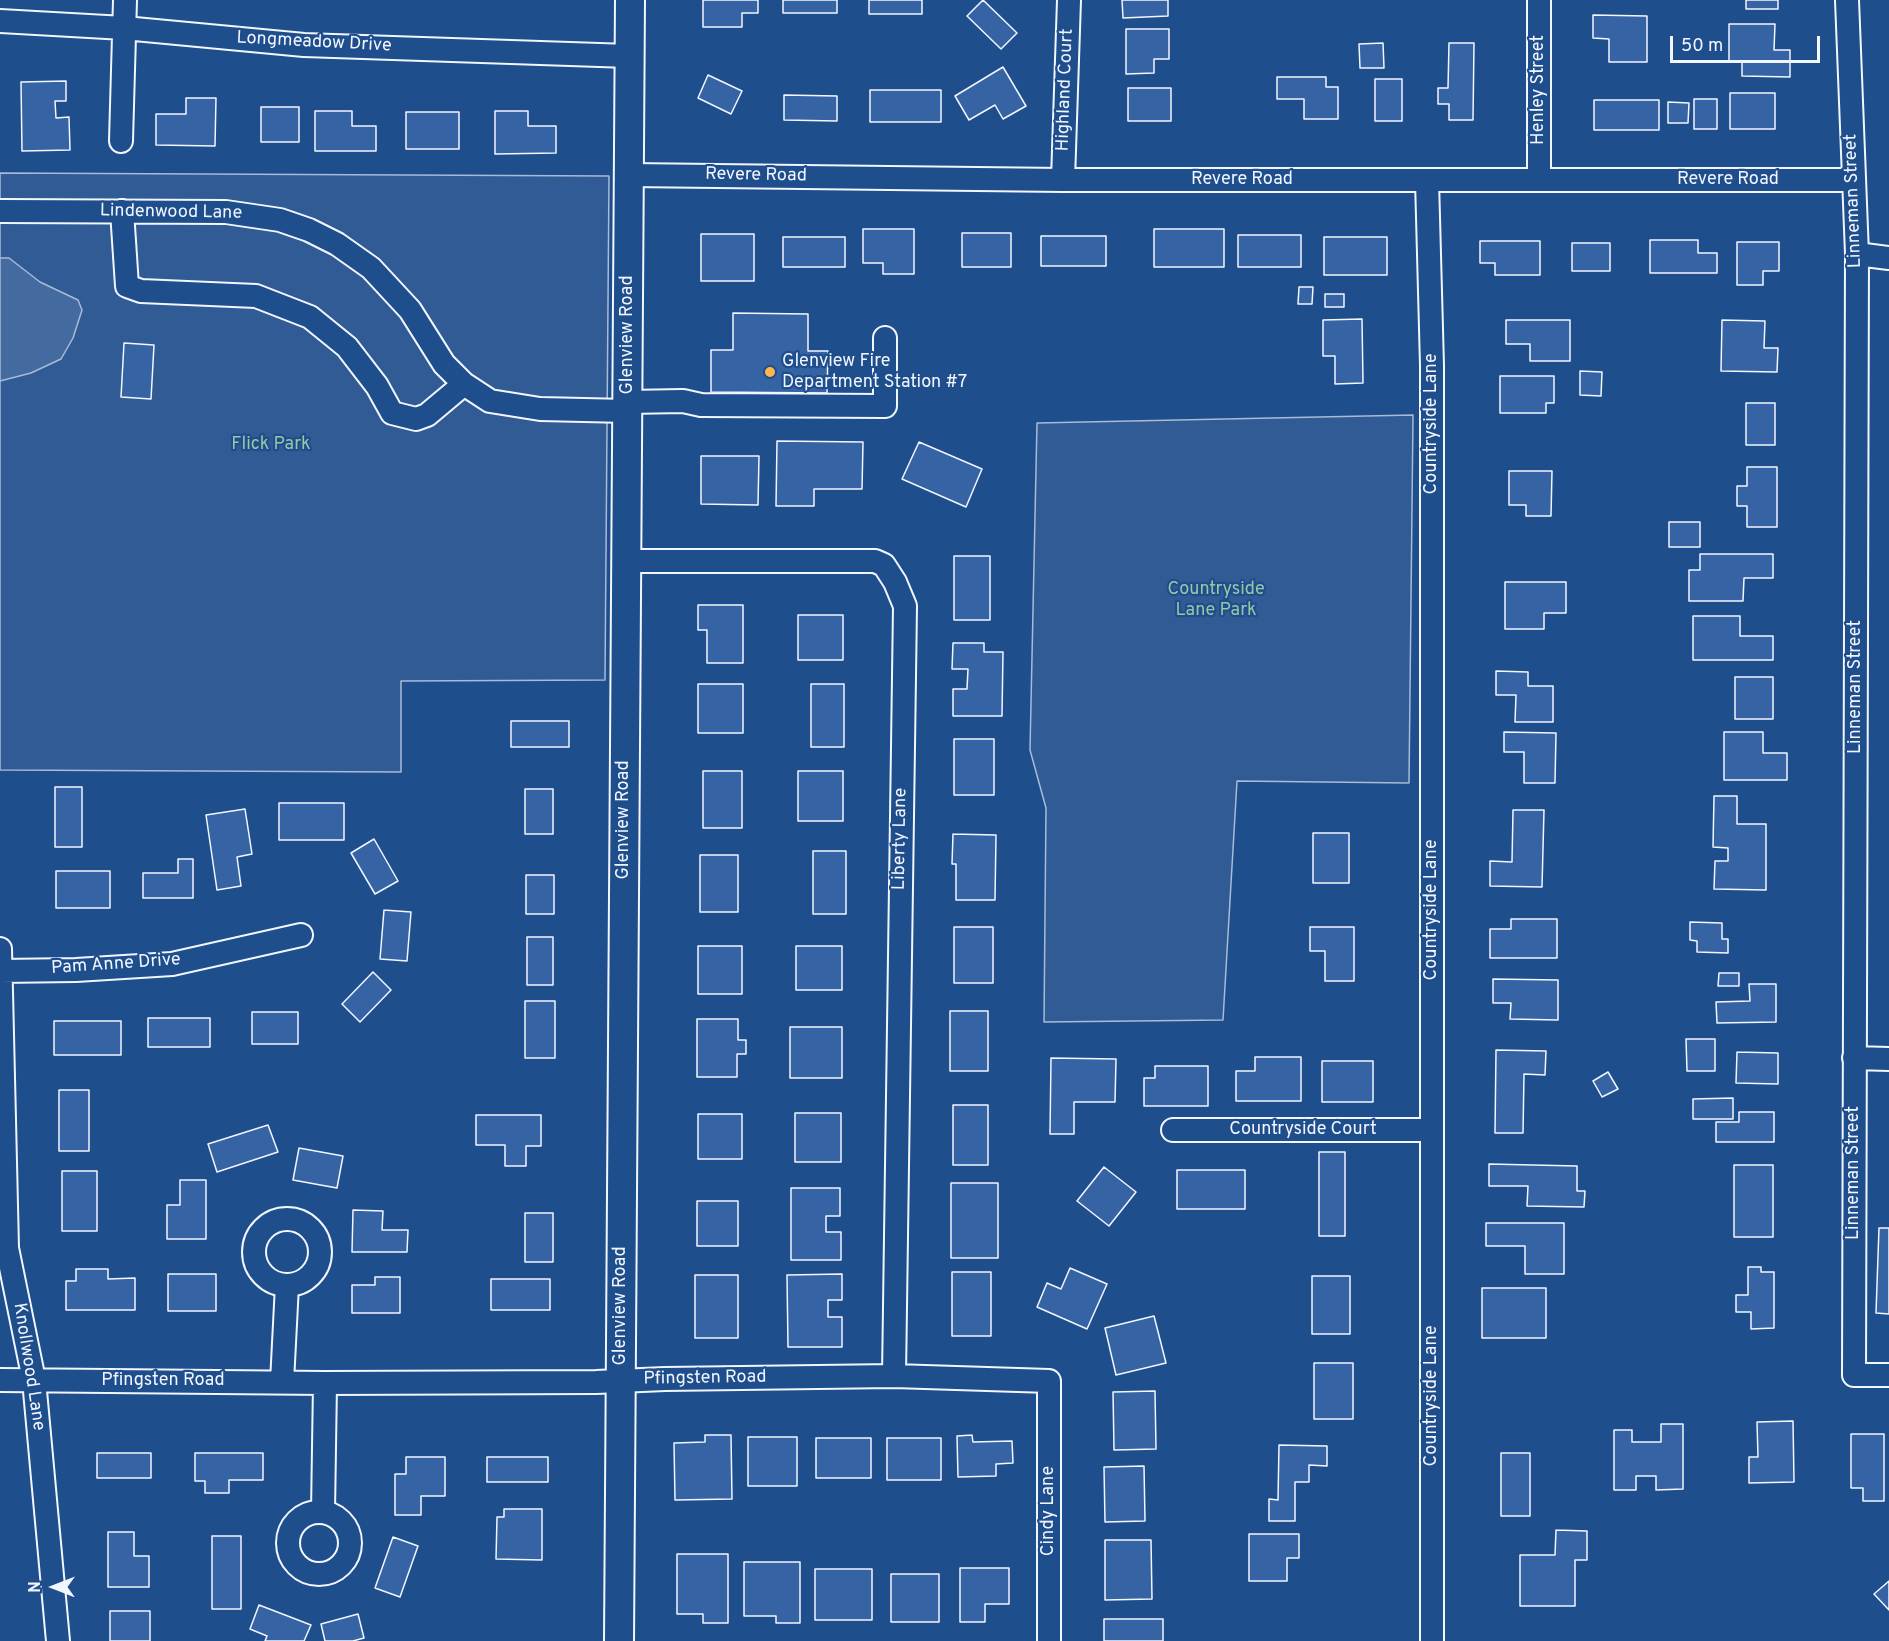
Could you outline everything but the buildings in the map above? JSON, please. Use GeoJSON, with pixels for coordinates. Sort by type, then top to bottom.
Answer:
{"type":"FeatureCollection","features":[{"type":"Feature","properties":{"kind":"main road","name":"Glenview Road"},"geometry":{"type":"LineString","coordinates":[[619,1641],[630,0]]}},
{"type":"Feature","properties":{"kind":"street"},"geometry":{"type":"LineString","coordinates":[[122,141],[125,0]]}},
{"type":"Feature","properties":{"kind":"street","name":"Highland Court"},"geometry":{"type":"LineString","coordinates":[[1063,180],[1069,0]]}},
{"type":"Feature","properties":{"kind":"street","name":"Henley Street"},"geometry":{"type":"LineString","coordinates":[[1539,0],[1539,180]]}},
{"type":"Feature","properties":{"kind":"street","name":"Linneman Street"},"geometry":{"type":"LineString","coordinates":[[1847,0],[1857,254],[1854,1375],[1889,1375]]}},
{"type":"Feature","properties":{"kind":"street","name":"Longmeadow Drive"},"geometry":{"type":"LineString","coordinates":[[0,21],[124,28],[304,45],[629,56]]}},
{"type":"Feature","properties":{"kind":"street","name":"Revere Road"},"geometry":{"type":"LineString","coordinates":[[629,175],[1063,180],[1854,180]]}},
{"type":"Feature","properties":{"kind":"street","name":"Countryside Lane"},"geometry":{"type":"LineString","coordinates":[[1427,180],[1432,366],[1432,1641]]}},
{"type":"Feature","properties":{"kind":"street","name":"Lindenwood Lane"},"geometry":{"type":"LineString","coordinates":[[0,211],[226,212],[280,220],[309,230],[337,244],[371,268],[410,310],[444,364],[464,384],[490,401],[516,406],[540,409],[627,407],[683,401],[701,405],[885,406],[885,338]]}},
{"type":"Feature","properties":{"kind":"street"},"geometry":{"type":"LineString","coordinates":[[122,212],[127,286],[141,291],[256,297],[310,317],[347,347],[377,386],[392,413],[416,419],[427,415],[464,384]]}},
{"type":"Feature","properties":{"kind":"street"},"geometry":{"type":"LineString","coordinates":[[1857,254],[1889,258]]}},
{"type":"Feature","properties":{"kind":"street","name":"Liberty Lane"},"geometry":{"type":"LineString","coordinates":[[626,561],[875,561],[884,566],[895,582],[904,606],[894,1376]]}},
{"type":"Feature","properties":{"kind":"street","name":"Pam Anne Drive"},"geometry":{"type":"LineString","coordinates":[[0,964],[76,970],[171,964],[301,935]]}},
{"type":"Feature","properties":{"kind":"street","name":"Knollwood Lane"},"geometry":{"type":"LineString","coordinates":[[0,964],[7,1248],[34,1380],[58,1641]]}},
{"type":"Feature","properties":{"kind":"street"},"geometry":{"type":"LineString","coordinates":[[1854,1058],[1889,1059]]}},
{"type":"Feature","properties":{"kind":"street","name":"Countryside Court"},"geometry":{"type":"LineString","coordinates":[[1173,1130],[1432,1130]]}},
{"type":"Feature","properties":{"kind":"street"},"geometry":{"type":"LineString","coordinates":[[282,1382],[287,1285]]}},
{"type":"Feature","properties":{"kind":"street","name":"Pfingsten Road"},"geometry":{"type":"LineString","coordinates":[[0,1380],[325,1383],[596,1382],[894,1376],[1049,1381]]}},
{"type":"Feature","properties":{"kind":"street","name":"Cindy Lane"},"geometry":{"type":"LineString","coordinates":[[1049,1381],[1049,1641]]}},
{"type":"Feature","properties":{"kind":"street"},"geometry":{"type":"LineString","coordinates":[[323,1512],[325,1383]]}},
{"type":"Feature","properties":{"kind":"green space","name":"Flick Park"},"geometry":{"type":"Polygon","coordinates":[[[0,173],[609,176],[605,680],[401,681],[401,772],[0,770],[0,173]]]}},
{"type":"Feature","properties":{"kind":"green space","name":"Countryside Lane Park"},"geometry":{"type":"Polygon","coordinates":[[[1413,415],[1409,783],[1237,781],[1223,1020],[1044,1022],[1046,808],[1030,750],[1037,423],[1413,415]]]}},
{"type":"Feature","properties":{"kind":"shaded area"},"geometry":{"type":"Polygon","coordinates":[[[0,258],[9,258],[40,282],[78,300],[82,310],[73,338],[61,359],[31,373],[0,381],[0,258]]]}},
{"type":"Feature","properties":{"kind":"place","name":"Glenview Fire Department Station #7"},"geometry":{"type":"Point","coordinates":[770,372]}}]}
